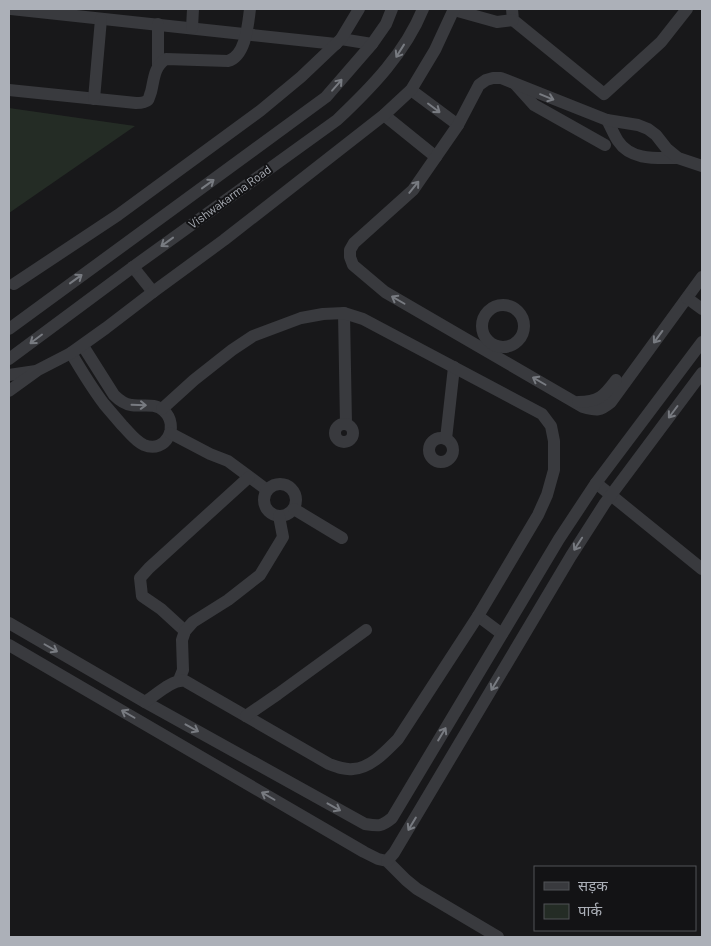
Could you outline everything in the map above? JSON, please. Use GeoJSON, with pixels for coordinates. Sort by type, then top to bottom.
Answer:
{"type":"FeatureCollection","features":[{"type":"Feature","properties":{"kind":"street"},"geometry":{"type":"LineString","coordinates":[[11,9],[101,18],[129,15],[158,24],[246,34],[372,44]]}},
{"type":"Feature","properties":{"kind":"street"},"geometry":{"type":"LineString","coordinates":[[192,28],[194,9]]}},
{"type":"Feature","properties":{"kind":"street"},"geometry":{"type":"LineString","coordinates":[[158,65],[166,59],[172,58],[234,60],[239,54],[246,34],[250,9]]}},
{"type":"Feature","properties":{"kind":"street"},"geometry":{"type":"LineString","coordinates":[[10,283],[118,215],[260,111],[302,77],[339,42],[359,9]]}},
{"type":"Feature","properties":{"kind":"street","name":"Vishwakarma Road"},"geometry":{"type":"LineString","coordinates":[[9,329],[326,97],[372,44],[386,24],[392,9]]}},
{"type":"Feature","properties":{"kind":"street","name":"Vishwakarma Road"},"geometry":{"type":"LineString","coordinates":[[9,359],[337,120],[364,95],[395,60],[416,26],[423,9]]}},
{"type":"Feature","properties":{"kind":"street"},"geometry":{"type":"LineString","coordinates":[[9,392],[38,370],[82,346],[224,240],[384,115],[411,90],[435,50],[454,9],[497,22],[512,14],[604,94],[661,42],[688,9]]}},
{"type":"Feature","properties":{"kind":"street"},"geometry":{"type":"LineString","coordinates":[[94,99],[101,18]]}},
{"type":"Feature","properties":{"kind":"street"},"geometry":{"type":"LineString","coordinates":[[9,90],[143,103],[148,100],[150,95],[158,65],[158,24]]}},
{"type":"Feature","properties":{"kind":"street"},"geometry":{"type":"LineString","coordinates":[[678,158],[648,129],[638,125],[607,120],[501,78],[486,80],[479,85],[458,125],[413,190],[354,243],[350,250],[350,257],[353,265],[385,292],[583,407],[596,410],[604,408],[610,402],[702,277]]}},
{"type":"Feature","properties":{"kind":"street"},"geometry":{"type":"LineString","coordinates":[[514,84],[534,106],[605,145]]}},
{"type":"Feature","properties":{"kind":"street"},"geometry":{"type":"LineString","coordinates":[[411,90],[458,125]]}},
{"type":"Feature","properties":{"kind":"street"},"geometry":{"type":"LineString","coordinates":[[384,115],[436,156]]}},
{"type":"Feature","properties":{"kind":"street"},"geometry":{"type":"LineString","coordinates":[[607,120],[619,142],[626,150],[641,157],[678,158],[702,166]]}},
{"type":"Feature","properties":{"kind":"street"},"geometry":{"type":"LineString","coordinates":[[133,267],[153,292]]}},
{"type":"Feature","properties":{"kind":"street"},"geometry":{"type":"LineString","coordinates":[[687,298],[702,309]]}},
{"type":"Feature","properties":{"kind":"street"},"geometry":{"type":"LineString","coordinates":[[503,304],[515,308],[522,317],[524,329],[519,340],[514,344],[497,347],[486,340],[483,335],[481,323],[486,312],[497,305],[503,304]]}},
{"type":"Feature","properties":{"kind":"street"},"geometry":{"type":"LineString","coordinates":[[145,702],[173,682],[185,681],[329,764],[351,770],[359,769],[370,763],[384,753],[398,739],[478,616],[538,515],[547,495],[554,470],[554,441],[551,426],[542,414],[363,319],[344,313],[301,318],[253,336],[194,380],[162,409]]}},
{"type":"Feature","properties":{"kind":"street"},"geometry":{"type":"LineString","coordinates":[[344,313],[346,424]]}},
{"type":"Feature","properties":{"kind":"street"},"geometry":{"type":"LineString","coordinates":[[473,343],[483,335]]}},
{"type":"Feature","properties":{"kind":"street"},"geometry":{"type":"LineString","coordinates":[[9,623],[145,702],[365,824],[376,826],[384,824],[392,818],[559,539],[596,483],[702,342]]}},
{"type":"Feature","properties":{"kind":"street"},"geometry":{"type":"LineString","coordinates":[[71,353],[104,405],[135,439],[142,445],[150,448],[168,440],[171,425],[168,415],[162,409],[152,405],[132,406],[119,400],[82,346]]}},
{"type":"Feature","properties":{"kind":"street"},"geometry":{"type":"LineString","coordinates":[[503,347],[503,360]]}},
{"type":"Feature","properties":{"kind":"street"},"geometry":{"type":"LineString","coordinates":[[575,402],[598,400],[608,392],[632,358]]}},
{"type":"Feature","properties":{"kind":"street"},"geometry":{"type":"LineString","coordinates":[[446,439],[454,367]]}},
{"type":"Feature","properties":{"kind":"street"},"geometry":{"type":"LineString","coordinates":[[9,375],[38,370]]}},
{"type":"Feature","properties":{"kind":"street"},"geometry":{"type":"LineString","coordinates":[[387,860],[394,853],[571,556],[619,501],[702,373]]}},
{"type":"Feature","properties":{"kind":"street"},"geometry":{"type":"LineString","coordinates":[[170,433],[214,456],[228,461],[267,490]]}},
{"type":"Feature","properties":{"kind":"street"},"geometry":{"type":"LineString","coordinates":[[185,631],[161,608],[142,596],[140,578],[249,477]]}},
{"type":"Feature","properties":{"kind":"street"},"geometry":{"type":"LineString","coordinates":[[596,483],[702,569]]}},
{"type":"Feature","properties":{"kind":"street"},"geometry":{"type":"LineString","coordinates":[[280,484],[290,487],[297,500],[294,509],[289,514],[273,515],[264,502],[267,490],[280,484]]}},
{"type":"Feature","properties":{"kind":"street"},"geometry":{"type":"LineString","coordinates":[[294,509],[342,538]]}},
{"type":"Feature","properties":{"kind":"street"},"geometry":{"type":"LineString","coordinates":[[179,680],[183,670],[182,640],[185,631],[193,622],[228,600],[260,575],[283,537],[278,516]]}},
{"type":"Feature","properties":{"kind":"street"},"geometry":{"type":"LineString","coordinates":[[478,616],[502,634]]}},
{"type":"Feature","properties":{"kind":"street"},"geometry":{"type":"LineString","coordinates":[[246,716],[366,630]]}},
{"type":"Feature","properties":{"kind":"street"},"geometry":{"type":"LineString","coordinates":[[9,645],[364,852],[378,859],[387,860],[406,880],[417,888],[498,937]]}},
{"type":"Feature","properties":{"kind":"green space"},"geometry":{"type":"Polygon","coordinates":[[[9,108],[135,126],[9,213],[9,108]]]}}]}
